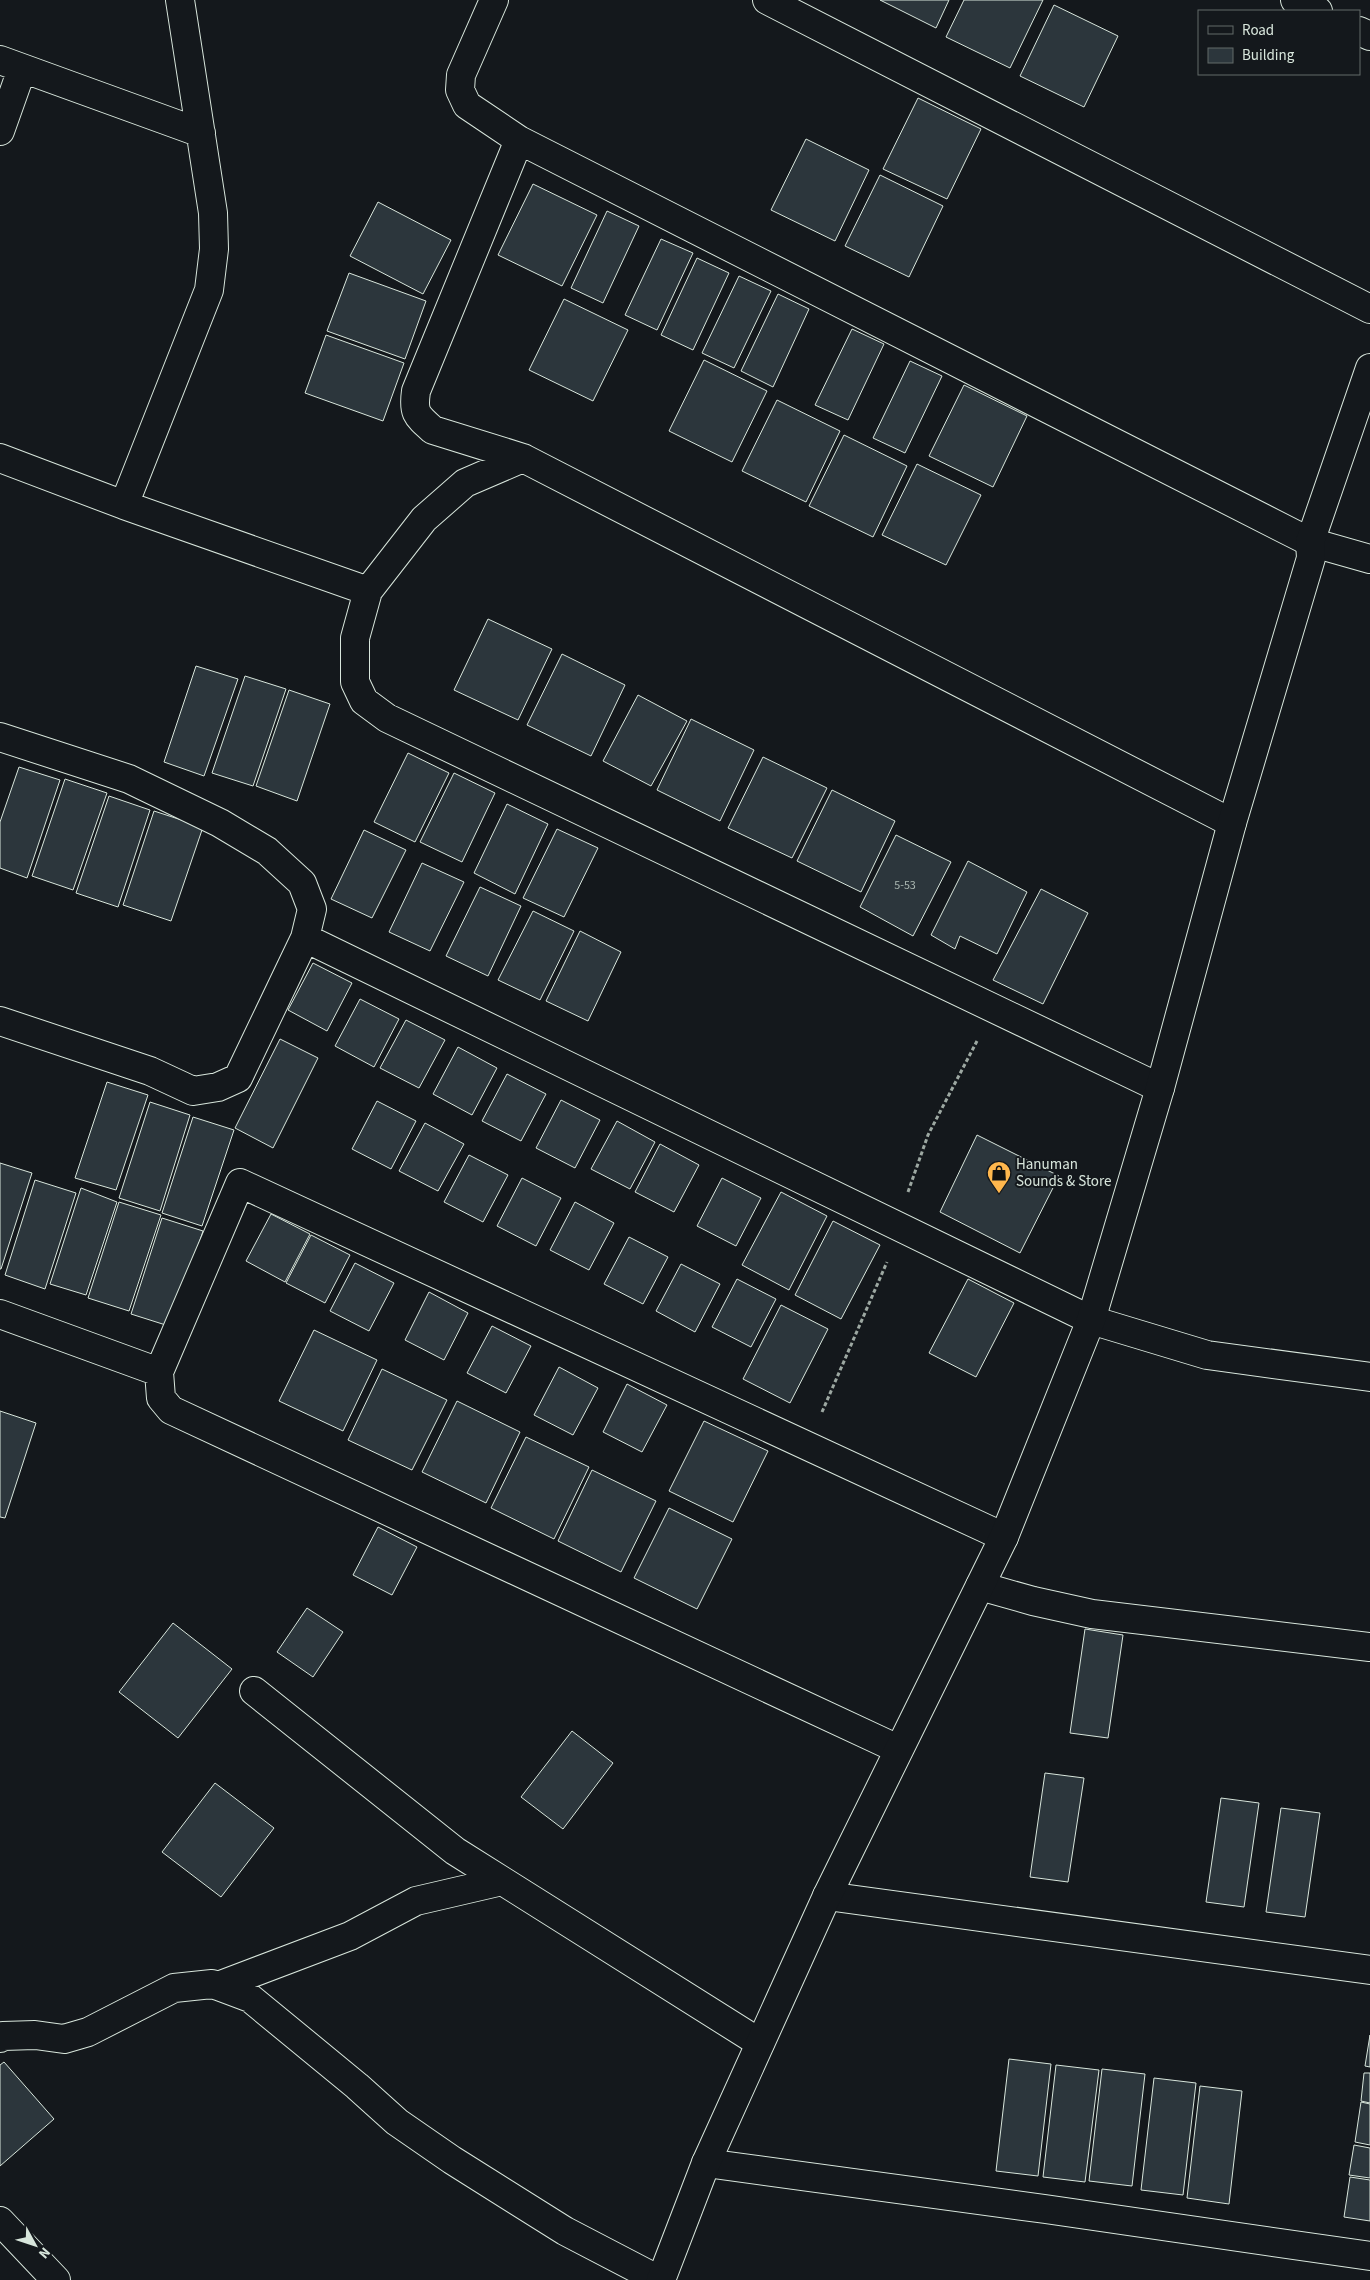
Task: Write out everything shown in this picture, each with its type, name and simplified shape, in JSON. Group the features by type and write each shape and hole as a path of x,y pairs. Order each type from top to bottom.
{"street":[{"path":"124,505 209,290 214,249 213,214 180,0"},
{"path":"494,0 461,75 460,90 467,105 519,140 1310,542 1370,559"},
{"path":"767,0 1370,309"},
{"path":"1295,0 1316,10"},
{"path":"0,131 11,64 201,133"},
{"path":"519,140 416,391 414,407 421,420 433,430 523,458 1232,823"},
{"path":"0,2038 3,2036 35,2035 64,2039 88,2032 174,1988 212,1984 218,1986 250,1998 357,2086 397,2122 452,2160 565,2231 660,2280 706,2163 826,1896 1004,1537 1091,1320 1160,1088 1232,823 1311,558 1310,542 1370,368"},
{"path":"0,458 124,505 368,592"},
{"path":"523,458 465,483 424,519 368,592 354,638 355,682 364,701 387,718 1160,1088"},
{"path":"0,737 129,779 220,823 267,851 302,882 312,909 305,938 238,1078 218,1087 193,1091 150,1071 0,1021"},
{"path":"305,938 1091,1320 1207,1356 1370,1377"},
{"path":"898,1749 171,1410 161,1398 159,1372 240,1183 1004,1537"},
{"path":"0,1314 159,1372"},
{"path":"980,1586 1033,1601 1092,1614 1370,1647"},
{"path":"254,1691 455,1851 760,2043"},
{"path":"218,1986 350,1936 416,1901 502,1881"},
{"path":"826,1896 1370,1970"},
{"path":"706,2163 1370,2256"},
{"path":"0,2221 56,2280"}],"building":[{"path":"880,0 949,0 936,28"},
{"path":"964,0 1043,0 1010,68 946,37"},
{"path":"1054,5 1118,36 1084,107 1020,76"},
{"path":"918,98 981,129 947,199 883,169"},
{"path":"806,139 869,170 835,241 771,210"},
{"path":"880,175 943,206 909,277 845,246"},
{"path":"533,184 597,215 562,286 498,255"},
{"path":"378,202 451,240 423,294 350,256"},
{"path":"607,211 639,226 603,303 571,288"},
{"path":"661,239 693,253 657,330 625,315"},
{"path":"697,258 729,273 693,350 661,335"},
{"path":"349,273 426,301 405,359 327,331"},
{"path":"739,276 771,291 734,368 702,353"},
{"path":"778,294 809,309 773,387 741,371"},
{"path":"564,299 628,330 593,401 529,370"},
{"path":"852,329 884,344 848,420 815,405"},
{"path":"326,335 404,363 383,421 305,393"},
{"path":"704,360 767,391 732,462 669,431"},
{"path":"910,361 942,376 905,453 873,438"},
{"path":"964,385 1027,416 993,487 929,456"},
{"path":"777,400 840,431 806,502 742,471"},
{"path":"844,435 907,466 873,537 809,506"},
{"path":"917,464 981,495 946,565 882,535"},
{"path":"488,619 552,649 518,720 454,690"},
{"path":"562,654 625,685 591,756 527,725"},
{"path":"196,666 238,679 204,776 164,762"},
{"path":"245,676 286,689 253,786 212,773"},
{"path":"289,690 330,704 297,801 256,786"},
{"path":"638,695 687,721 651,786 603,761"},
{"path":"691,719 754,750 720,821 657,790"},
{"path":"408,753 449,773 415,842 374,822"},
{"path":"763,757 827,788 792,858 728,828"},
{"path":"19,767 60,780 27,878 0,868 0,822"},
{"path":"454,773 495,793 462,862 420,842"},
{"path":"65,779 107,793 73,890 32,876"},
{"path":"832,790 895,821 861,892 797,861"},
{"path":"109,796 150,810 118,907 76,893"},
{"path":"507,804 548,824 515,894 474,873"},
{"path":"154,811 203,827 171,921 123,905"},
{"path":"557,829 598,848 564,917 523,898"},
{"path":"364,830 406,850 372,918 331,899"},
{"path":"896,835 951,862 913,936 860,907"},
{"path":"968,861 1027,892 997,954 960,936 955,949 931,935"},
{"path":"422,863 464,882 430,951 389,932"},
{"path":"480,887 521,906 488,976 446,956"},
{"path":"1041,889 1088,913 1043,1004 993,980"},
{"path":"533,911 574,931 540,1000 498,980"},
{"path":"580,931 621,952 588,1021 546,1001"},
{"path":"313,963 352,983 327,1031 288,1010"},
{"path":"360,999 399,1019 374,1067 335,1046"},
{"path":"406,1020 445,1040 419,1088 380,1068"},
{"path":"280,1039 318,1058 273,1148 235,1128"},
{"path":"458,1047 497,1068 472,1115 433,1094"},
{"path":"507,1074 546,1094 521,1141 482,1121"},
{"path":"107,1082 148,1095 116,1190 75,1178"},
{"path":"561,1100 600,1120 575,1168 536,1148"},
{"path":"377,1101 416,1121 391,1169 352,1149"},
{"path":"150,1102 190,1115 160,1211 119,1198"},
{"path":"193,1117 234,1130 202,1226 162,1213"},
{"path":"617,1121 655,1142 630,1189 591,1169"},
{"path":"425,1123 464,1144 438,1191 399,1171"},
{"name":"Hanuman Sounds & Store","path":"977,1135 1059,1176 1020,1253 940,1212"},
{"path":"660,1144 699,1165 674,1212 635,1192"},
{"path":"469,1155 508,1175 483,1222 444,1202"},
{"path":"0,1163 32,1173 1,1269 0,1269"},
{"path":"522,1178 561,1198 536,1246 497,1226"},
{"path":"722,1178 761,1198 736,1246 697,1226"},
{"path":"35,1180 76,1193 45,1289 5,1275"},
{"path":"81,1188 117,1202 86,1295 50,1284"},
{"path":"781,1192 827,1216 789,1290 742,1265"},
{"path":"119,1202 161,1215 129,1311 88,1298"},
{"path":"575,1202 614,1223 589,1270 550,1250"},
{"path":"271,1214 310,1234 285,1282 246,1261"},
{"path":"162,1218 203,1231 172,1327 131,1314"},
{"path":"833,1221 880,1245 841,1319 795,1295"},
{"path":"311,1235 350,1255 325,1303 286,1283"},
{"path":"629,1237 668,1257 643,1304 604,1284"},
{"path":"355,1263 394,1283 369,1331 330,1311"},
{"path":"681,1264 720,1284 695,1332 656,1311"},
{"path":"737,1279 776,1299 751,1347 712,1327"},
{"path":"968,1279 1014,1303 976,1377 929,1353"},
{"path":"429,1292 468,1313 444,1360 405,1340"},
{"path":"781,1305 828,1329 790,1403 743,1379"},
{"path":"492,1326 531,1346 506,1393 467,1373"},
{"path":"314,1330 377,1360 343,1431 279,1401"},
{"path":"559,1367 598,1388 573,1435 534,1415"},
{"path":"382,1369 447,1400 412,1470 348,1440"},
{"path":"627,1384 667,1405 642,1452 603,1432"},
{"path":"457,1401 520,1432 486,1503 422,1472"},
{"path":"0,1411 36,1423 5,1518 0,1517"},
{"path":"704,1421 768,1451 733,1522 669,1491"},
{"path":"526,1437 589,1467 554,1539 491,1508"},
{"path":"592,1470 656,1501 621,1572 558,1541"},
{"path":"669,1508 732,1539 697,1609 634,1578"},
{"path":"378,1527 417,1547 392,1595 353,1575"},
{"path":"307,1608 343,1632 313,1677 277,1652"},
{"path":"173,1623 232,1669 178,1738 119,1692"},
{"path":"1085,1629 1123,1635 1108,1738 1070,1733"},
{"path":"572,1731 613,1763 563,1829 521,1797"},
{"path":"1045,1773 1084,1778 1068,1882 1030,1877"},
{"path":"215,1783 274,1828 221,1897 162,1852"},
{"path":"1221,1798 1259,1803 1244,1907 1206,1902"},
{"path":"1281,1808 1320,1813 1305,1917 1266,1912"},
{"path":"1370,2035 1370,2067 1365,2066"},
{"path":"1009,2059 1051,2064 1038,2176 996,2171"},
{"path":"4,2062 54,2119 0,2166 0,2065"},
{"path":"1056,2065 1099,2070 1085,2182 1043,2177"},
{"path":"1102,2069 1145,2074 1132,2186 1089,2181"},
{"path":"1364,2073 1370,2073 1370,2103 1361,2101"},
{"path":"1154,2078 1196,2083 1183,2195 1141,2190"},
{"path":"1200,2086 1242,2091 1229,2204 1187,2198"},
{"path":"1361,2102 1370,2104 1370,2145 1355,2142"},
{"path":"1354,2145 1370,2148 1370,2178 1349,2175"},
{"path":"1350,2177 1370,2180 1370,2221 1344,2217"}],"place":[{"name":"Hanuman Sounds & Store","path":"999,1194"}]}
